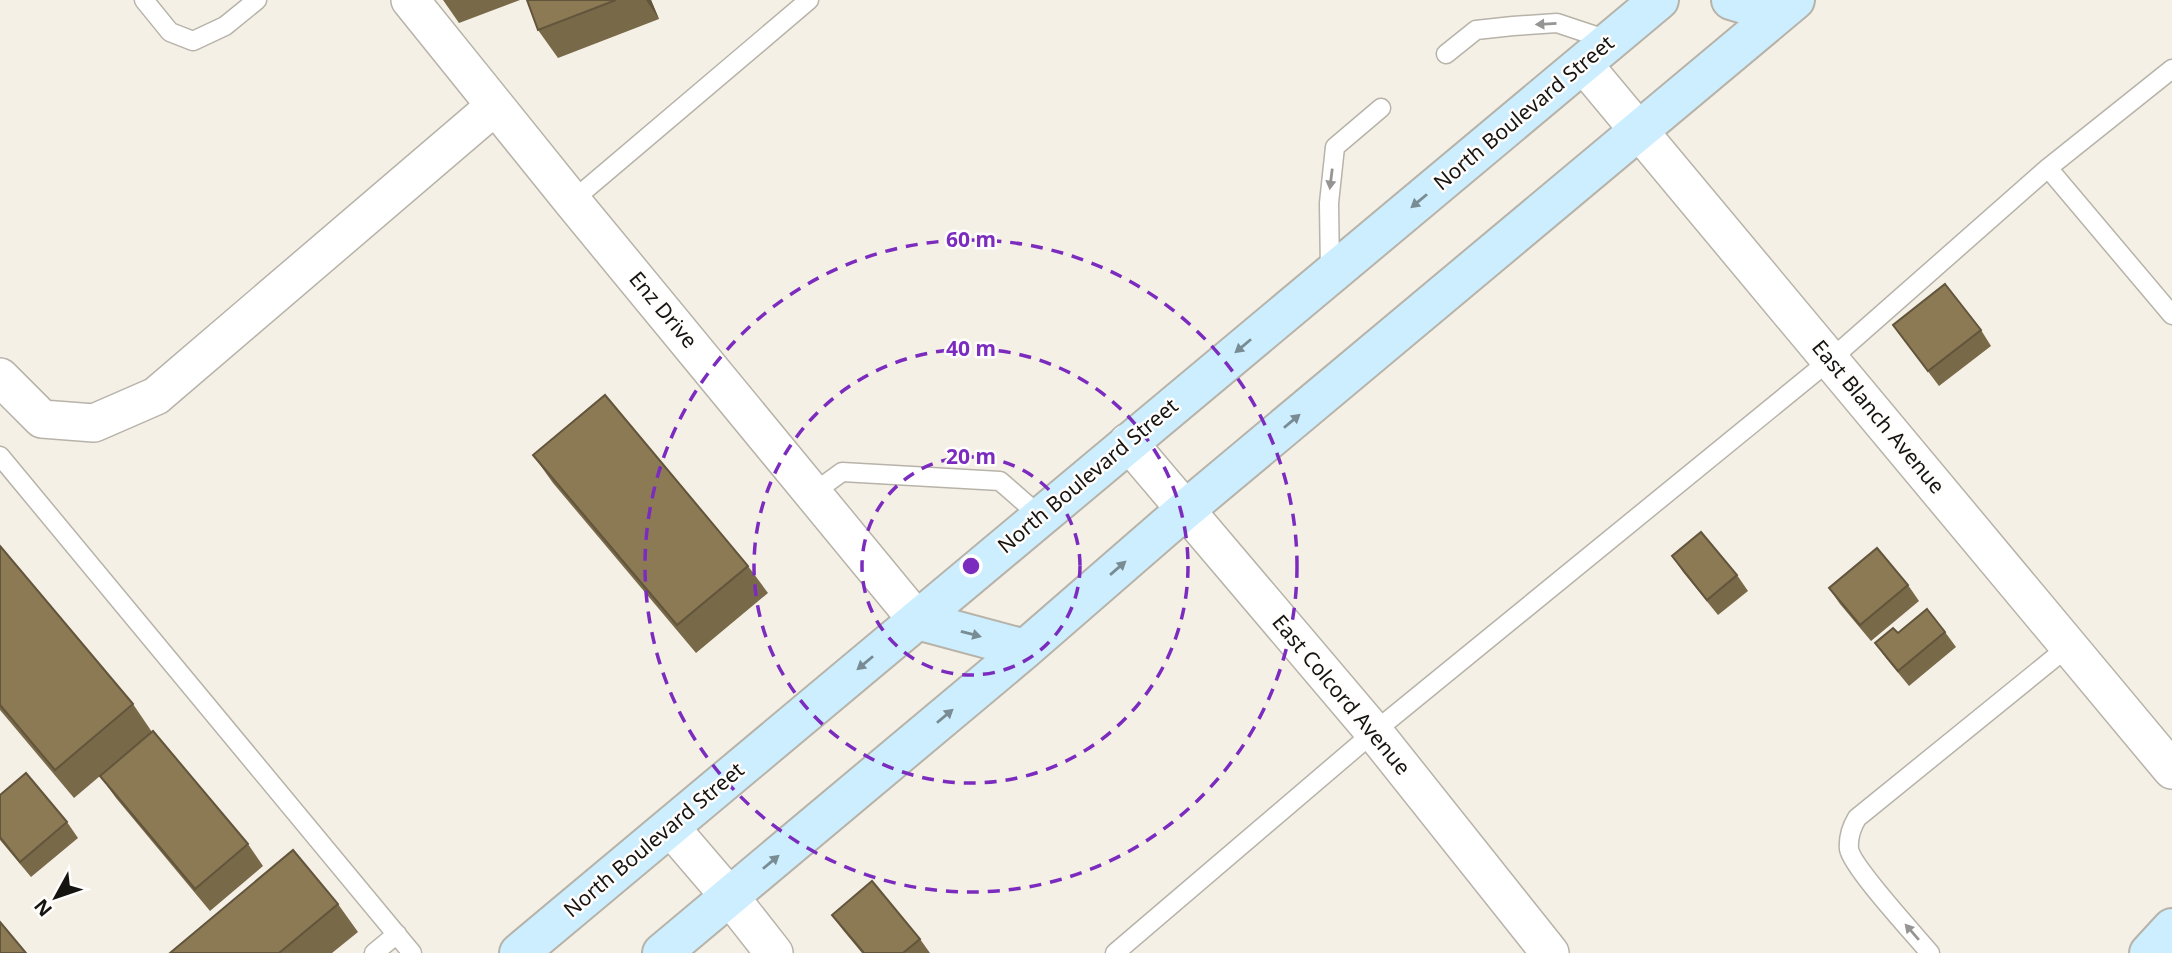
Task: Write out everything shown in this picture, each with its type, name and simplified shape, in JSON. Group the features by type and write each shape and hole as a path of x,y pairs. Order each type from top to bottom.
{"main road":[{"name":"North Boulevard Street","path":"519,953 1659,0"},
{"path":"1731,0 1787,7"},
{"path":"662,953 1025,649 1185,510 1787,7"},
{"path":"917,620 1025,649"},
{"path":"2149,953 2172,928"}],"street":[{"name":"Enz Drive","path":"410,0 917,620"},
{"name":"East Blanch Avenue","path":"1597,53 1639,131 2172,770"},
{"path":"0,377 12,392 43,419 94,423 156,396 495,106"},
{"name":"East Colcord Avenue","path":"1128,442 1374,732 1550,953"},
{"path":"670,827 774,953"}],"lane":[{"path":"144,0 170,32 193,41 225,26 257,0"},
{"path":"572,201 809,0"},
{"path":"1446,54 1476,30 1557,23 1597,53"},
{"path":"1115,953 1374,732 1830,360 2048,168 2172,69"},
{"path":"1331,274 1329,203 1335,147 1381,108"},
{"path":"2048,168 2172,315"},
{"path":"0,456 412,953"},
{"path":"814,493 842,472 1000,481 1040,516"},
{"path":"1930,953 1867,878 1849,852 1850,831 1857,818 2069,646"},
{"path":"374,953 397,934"}],"building":[{"path":"527,0 616,0 538,30"},
{"path":"1945,284 1981,330 1928,371 1893,325"},
{"path":"605,395 748,566 677,625 533,455"},
{"path":"1701,532 1737,575 1707,600 1672,556"},
{"path":"0,546 133,704 55,770 0,705"},
{"path":"1877,548 1908,585 1860,625 1829,588"},
{"path":"1927,609 1945,632 1898,671 1875,643 1893,628 1898,633"},
{"path":"153,731 248,844 195,889 100,776"},
{"path":"26,773 67,822 20,862 0,837 0,795"},
{"path":"293,850 338,904 279,953 170,953"},
{"path":"872,881 920,939 903,953 864,953 832,915"},
{"path":"0,922 26,953 0,953"}]}
